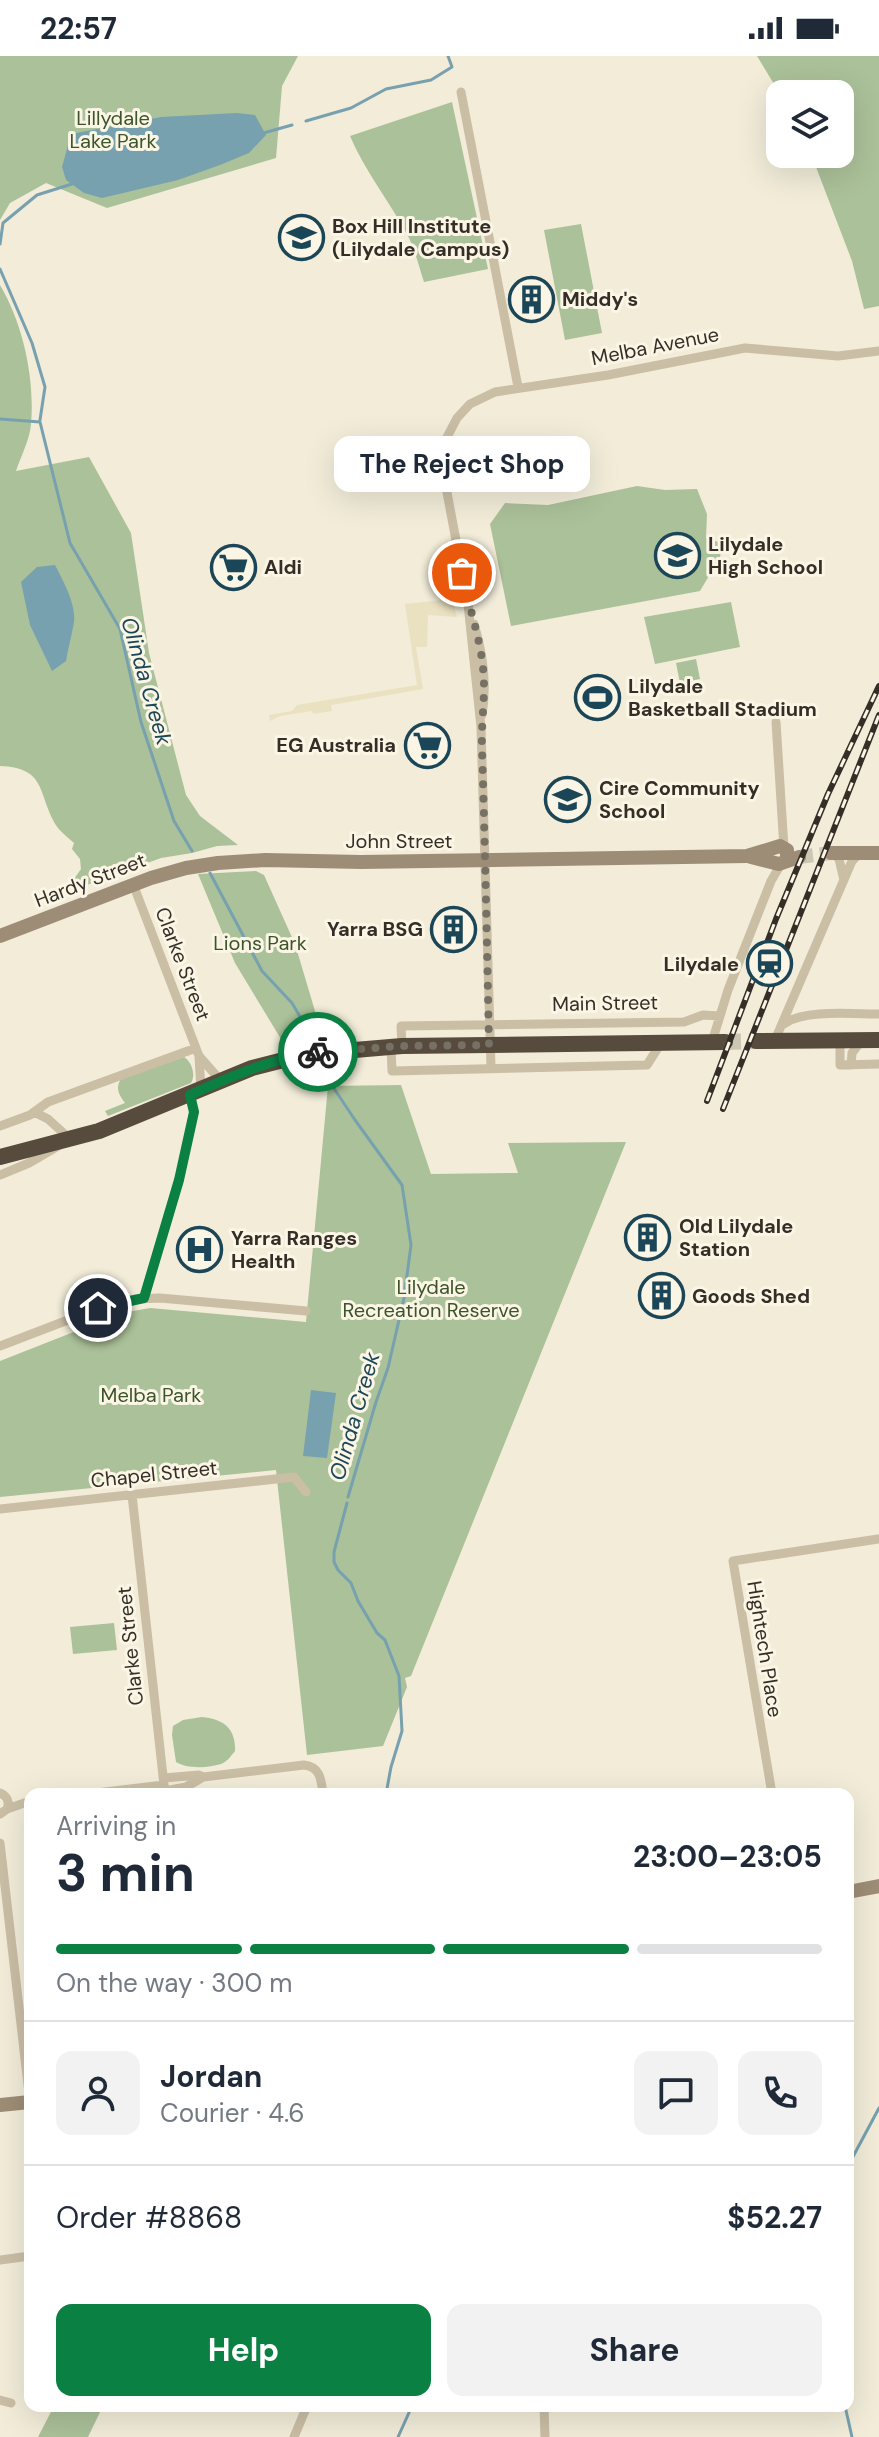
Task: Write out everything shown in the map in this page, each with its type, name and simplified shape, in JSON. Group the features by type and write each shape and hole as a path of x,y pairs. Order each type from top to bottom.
{"highway":[{"path":"756,1041 871,1040"},
{"path":"0,1157 133,1119 279,1059 307,1054 400,1046 718,1042"}],"main road":[{"path":"832,851 879,853"},
{"name":"John Street","path":"196,866 262,860 361,862 785,854"},
{"name":"Hardy Street","path":"0,936 133,884 196,866"},
{"path":"854,1882 879,1878"},
{"path":"854,1891 879,1886"},
{"path":"0,2105 24,2103"}],"street":[{"path":"461,92 518,387"},
{"name":"Melba Avenue","path":"486,860 481,727 485,695 479,670 479,640 468,604 442,466 443,448 451,425 477,399 518,387 608,375 745,348 838,356 879,351"},
{"path":"718,1042 720,1016 728,990 771,881 785,854 776,722"},
{"path":"832,851 839,859 844,880"},
{"path":"775,1040 854,858 862,852"},
{"path":"486,860 491,1067"},
{"name":"Clarke Street","path":"133,884 198,1052 221,1081"},
{"path":"784,1024 793,1018 809,1015 879,1014"},
{"name":"Main Street","path":"400,1046 401,1026 684,1022 703,1015 720,1016"},
{"path":"840,1040 840,1065 879,1064"},
{"path":"851,1065 852,1053 871,1040"},
{"path":"400,1046 392,1071 647,1065 661,1043"},
{"path":"0,1126 34,1112 48,1102 198,1052"},
{"name":"Clarke Street","path":"144,1298 179,1180 194,1112 198,1052"},
{"path":"0,1175 37,1159 70,1139 48,1119 34,1112"},
{"path":"0,1346 107,1305 144,1298 306,1311"},
{"name":"Chapel Street","path":"0,1509 294,1477 306,1492"},
{"name":"Clarke Street","path":"132,1495 165,1787"},
{"name":"Hightech Place","path":"771,1788 733,1561 878,1539"},
{"path":"165,1787 186,1787 203,1777 310,1766 319,1774 322,1788"},
{"path":"0,1782 8,1803 4,1812"},
{"path":"3,1795 24,1799"},
{"path":"4,1812 24,1803"},
{"path":"0,1843 24,2050"},
{"path":"0,2260 24,2257"},
{"path":"0,2400 11,2403"},
{"path":"294,2437 304,2412"},
{"path":"544,2412 545,2437"}],"green space":[{"name":"Lillydale Lake Park","path":"0,56 298,56 282,86 276,158 107,208 46,183 10,203 0,220"},
{"path":"757,56 879,56 879,306 864,309 852,261 816,168 854,168 854,80 772,80"},
{"path":"452,102 488,269 424,282 407,234 350,136"},
{"path":"581,224 602,333 565,340 544,230"},
{"path":"0,285 21,334 31,388 30,430 16,471 89,457 131,533 149,653 186,795 200,816 238,845 217,846 161,858 73,890 72,882 81,869 80,859 72,849 74,843 55,823 32,776 25,771 0,766"},
{"path":"637,486 665,490 697,489 707,514 706,538 722,543 719,565 700,591 511,626 490,524 505,503 548,505"},
{"path":"731,602 740,647 655,664 644,617"},
{"path":"696,659 700,679 680,683 676,663"},
{"name":"Lions Park","path":"256,871 264,875 295,944 326,1038 284,1044 235,963 198,874"},
{"path":"184,1057 192,1069 191,1083 108,1116 105,1111 125,1103 118,1091 121,1079"},
{"name":"Lilydale Recreation Reserve","path":"401,1085 431,1174 518,1173 508,1143 626,1142 411,1676 405,1678 407,1687 383,1746 307,1755 276,1470 0,1497 0,1361 122,1313 150,1308 306,1322 328,1086"},
{"path":"114,1623 117,1650 73,1654 70,1627"},
{"path":"202,1717 227,1726 233,1736 235,1751 225,1762 216,1765 192,1767 176,1762 173,1726 183,1720"},
{"path":"51,2412 100,2412 88,2437 38,2437"}],"shaded area":[{"path":"452,599 457,617 428,615 427,647 416,647 423,689 331,705 332,711 280,716 270,721 269,715 292,711 297,705 417,685 405,604"}],"water":[{"path":"255,115 266,135 249,153 220,165 178,180 102,198 84,193 66,180 62,167 71,134 161,117"},
{"path":"55,565 71,600 74,622 66,661 52,671 30,625 21,582 37,567"},
{"path":"311,1390 336,1393 327,1458 303,1456"}],"waterway":[{"path":"306,121 351,108 386,89 431,80 452,67 448,56"},
{"path":"260,134 292,125"},
{"path":"0,244 3,223 37,195 75,183"},
{"path":"0,269 32,343 45,387 40,420"},
{"name":"Olinda Creek","path":"0,419 40,422 70,543 120,629 141,722 174,821 192,851"},
{"name":"Olinda Creek","path":"210,873 262,971 292,1003 316,1048"},
{"name":"Olinda Creek","path":"320,1059 335,1090 402,1185 411,1245 404,1298 388,1368 348,1497"},
{"name":"Olinda Creek","path":"347,1503 334,1562 351,1583 377,1633 385,1640 399,1676 402,1731 387,1788"},
{"path":"854,2155 879,2108"},
{"name":"Olinda Creek","path":"398,2437 409,2412"},
{"path":"846,2412 852,2437"}],"tunnel":[{"path":"799,857 831,853"},
{"path":"725,1042 756,1041"}],"railway":[{"path":"707,1101 776,919 828,794 879,686"},
{"path":"723,1109 879,715"}],"way so far":[{"path":"318,1052 402,1046 489,1045 481,727 485,695 479,640 462,573"}],"place":[{"name":"Box Hill Institute (Lilydale Campus)","path":"301,238"},
{"name":"Middy's","path":"531,299"},
{"name":"Lilydale High School","path":"677,556"},
{"name":"Aldi","path":"233,567"},
{"name":"The Reject Shop","path":"462,573"},
{"name":"Lilydale Basketball Stadium","path":"597,698"},
{"name":"EG Australia","path":"427,745"},
{"name":"Cire Community School","path":"568,800"},
{"name":"Yarra BSG","path":"454,929"},
{"name":"Lilydale","path":"770,964"},
{"name":"Old Lilydale Station","path":"648,1238"},
{"name":"Yarra Ranges Health","path":"200,1250"},
{"name":"Goods Shed","path":"661,1296"}],"route":[{"path":"98,1308 144,1298 179,1180 194,1112 190,1095 252,1068 318,1052"}],"park label":[{"name":"Melba Park","path":"151,1395"}]}
